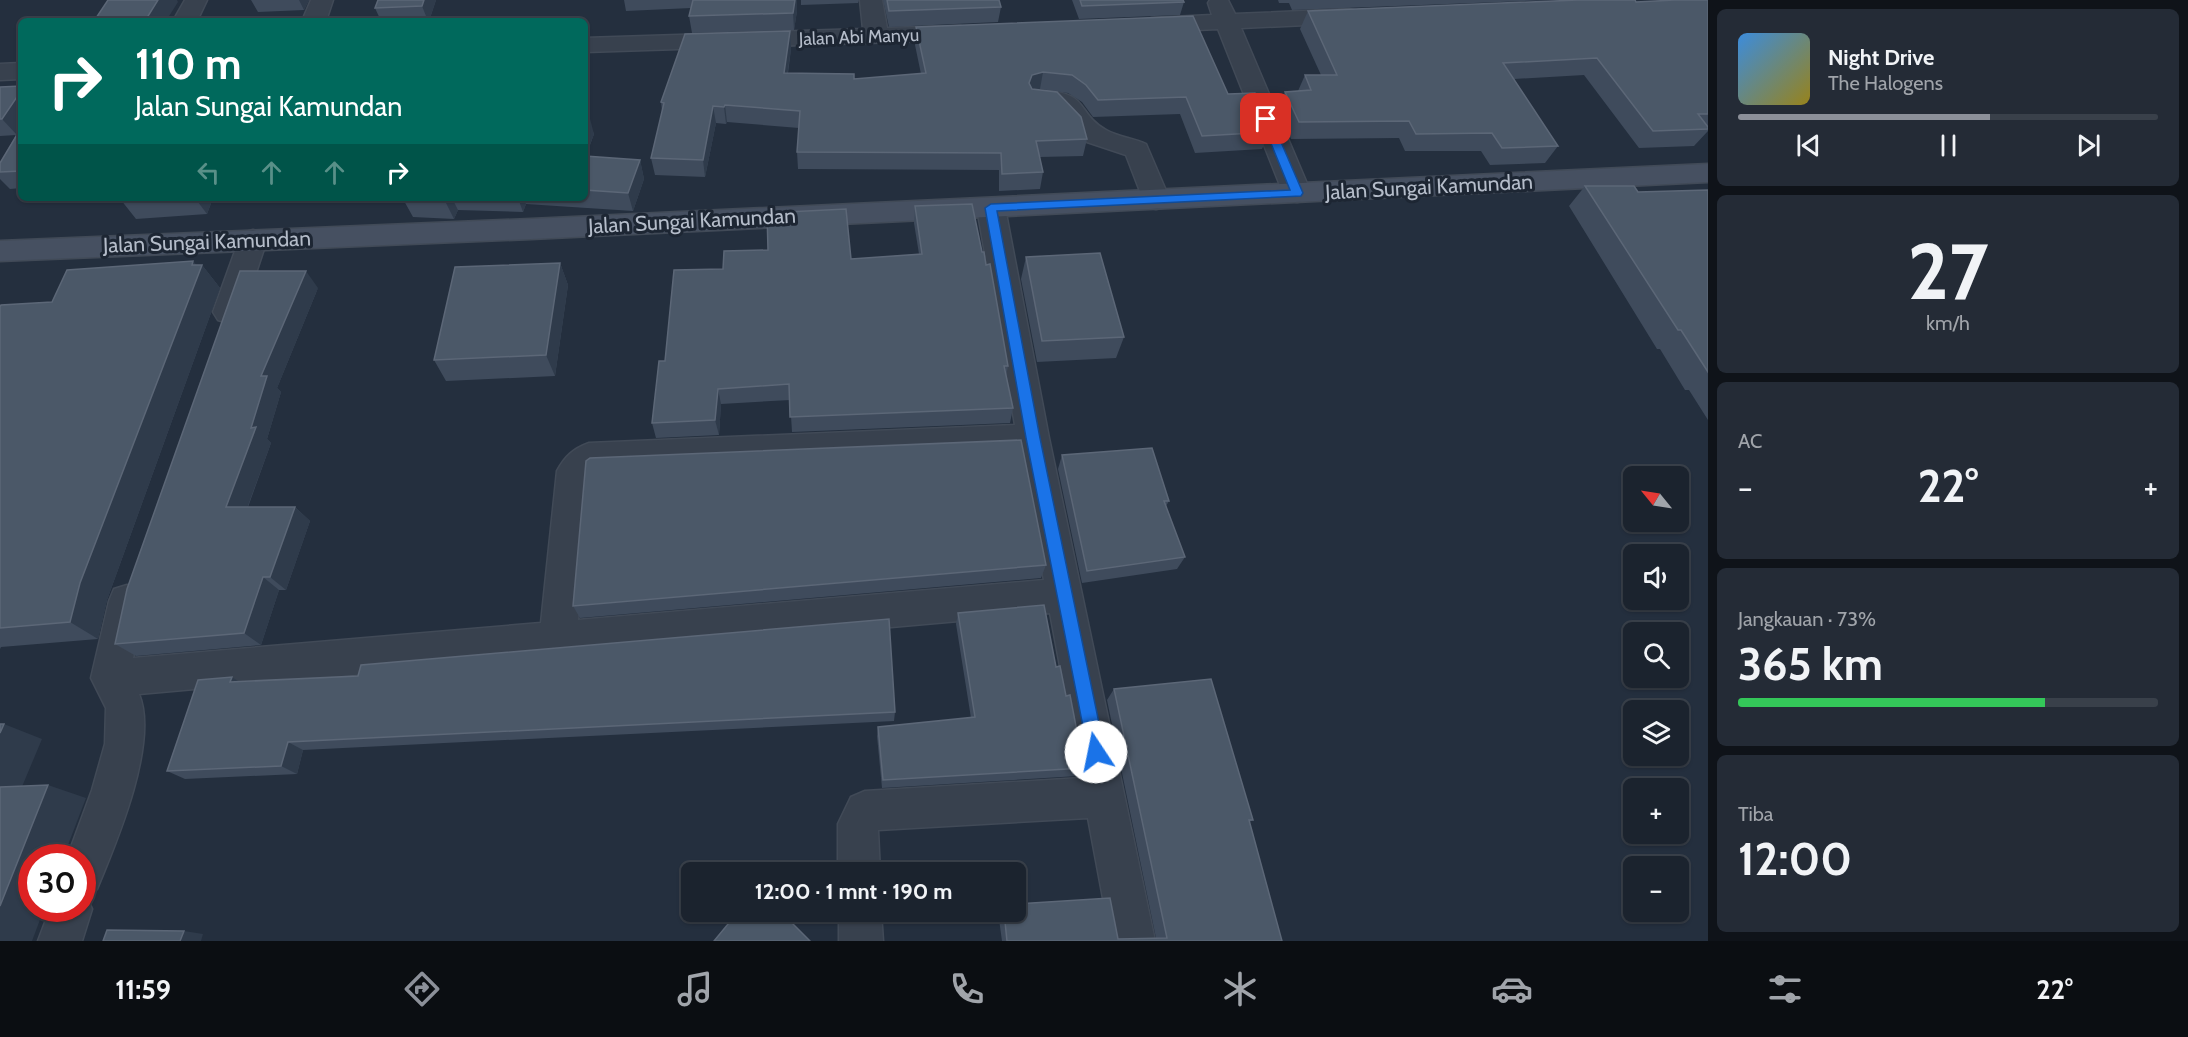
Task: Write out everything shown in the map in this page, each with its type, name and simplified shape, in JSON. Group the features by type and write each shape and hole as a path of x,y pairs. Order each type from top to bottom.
{"main road":[{"name":"Jalan Sungai Kamundan","path":"0,251 991,208 1708,173"}],"street":[{"path":"187,18 196,0"},
{"path":"315,18 322,0"},
{"path":"871,0 876,37"},
{"path":"1129,26 1222,11 1366,15"},
{"path":"1222,11 1297,193"},
{"name":"Jalan Abi Manyu","path":"588,45 980,33"},
{"path":"0,72 18,71"},
{"path":"1040,99 1052,98 1065,101 1090,132 1137,150 1156,200"},
{"path":"991,208 1033,438 1133,941"},
{"path":"218,342 253,240"},
{"path":"558,638 574,471 589,457 1033,438"},
{"path":"92,844 119,764 126,734 124,706 110,678 127,602 138,568"},
{"path":"110,678 1065,595"},
{"path":"859,862 858,827 860,816 865,811 1106,797"},
{"path":"60,941 67,922"},
{"path":"861,922 861,941"}],"building":[{"path":"108,0 158,0 147,18 96,18"},
{"path":"378,0 424,0 422,6 375,8"},
{"path":"693,0 795,0 793,13 689,16"},
{"path":"887,0 999,0 1001,7 889,11"},
{"path":"1080,0 1183,0 1184,2 1082,6"},
{"path":"1578,0 1635,0 1636,2 1708,0 1708,114 1698,114 1708,129 1653,131 1597,58 1503,63 1558,146 1502,148 1492,133 1416,134 1409,121 1299,122 1285,92 1311,90 1305,75 1337,75 1308,11"},
{"path":"1193,16 1228,94 1255,93 1270,132 1202,136 1186,97 1098,100 1086,85 1072,75 1043,72 1032,75 1029,83 1032,89 1057,92 1081,117 1087,139 1036,141 1043,172 1002,174 1001,153 797,152 800,111 725,105 724,107 713,106 703,160 651,158 664,103 661,102 685,34 790,31 784,73 854,74 854,79 926,73 916,27"},
{"path":"18,86 18,95 2,119 0,119 0,87"},
{"path":"18,133 18,171 0,172 0,163"},
{"path":"588,156 640,160 628,193 588,190"},
{"path":"1585,186 1634,186 1638,192 1708,190 1708,372 1681,330 1678,330"},
{"path":"972,204 982,252 984,252 986,265 990,264 1008,366 1004,366 1013,408 790,417 789,384 718,389 715,420 652,423 659,361 665,361 674,270 723,269 724,251 768,250 767,213 846,209 851,259 922,254 915,206"},
{"path":"1100,253 1124,337 1042,341 1026,257"},
{"path":"193,261 192,265 202,265 80,583 70,622 0,628 1,305 52,302 67,270"},
{"path":"560,263 546,355 434,360 455,267"},
{"path":"240,271 306,271 261,376 267,376 251,428 256,427 226,507 295,507 270,577 263,577 244,633 115,644 127,589"},
{"path":"1021,440 1046,565 573,606 586,461 590,458"},
{"path":"1152,448 1169,501 1164,501 1185,557 1087,571 1062,455"},
{"path":"1044,605 1056,667 1060,666 1066,696 1070,695 1084,768 883,780 878,727 975,717 958,613"},
{"path":"889,619 895,712 288,742 281,766 167,771 198,680 232,677 230,682 358,676 361,665"},
{"path":"1211,679 1253,820 1249,820 1282,941 1007,941 1005,922 1026,922 1026,903 1110,898 1118,939 1167,938 1114,689"},
{"path":"48,785 25,844 18,844 18,861 0,906 0,787"},
{"path":"730,922 791,922 810,941 714,941"},
{"path":"107,930 184,931 180,941 103,941"}],"route":[{"path":"1096,752 1033,438 991,208 1297,193 1266,119"}]}
